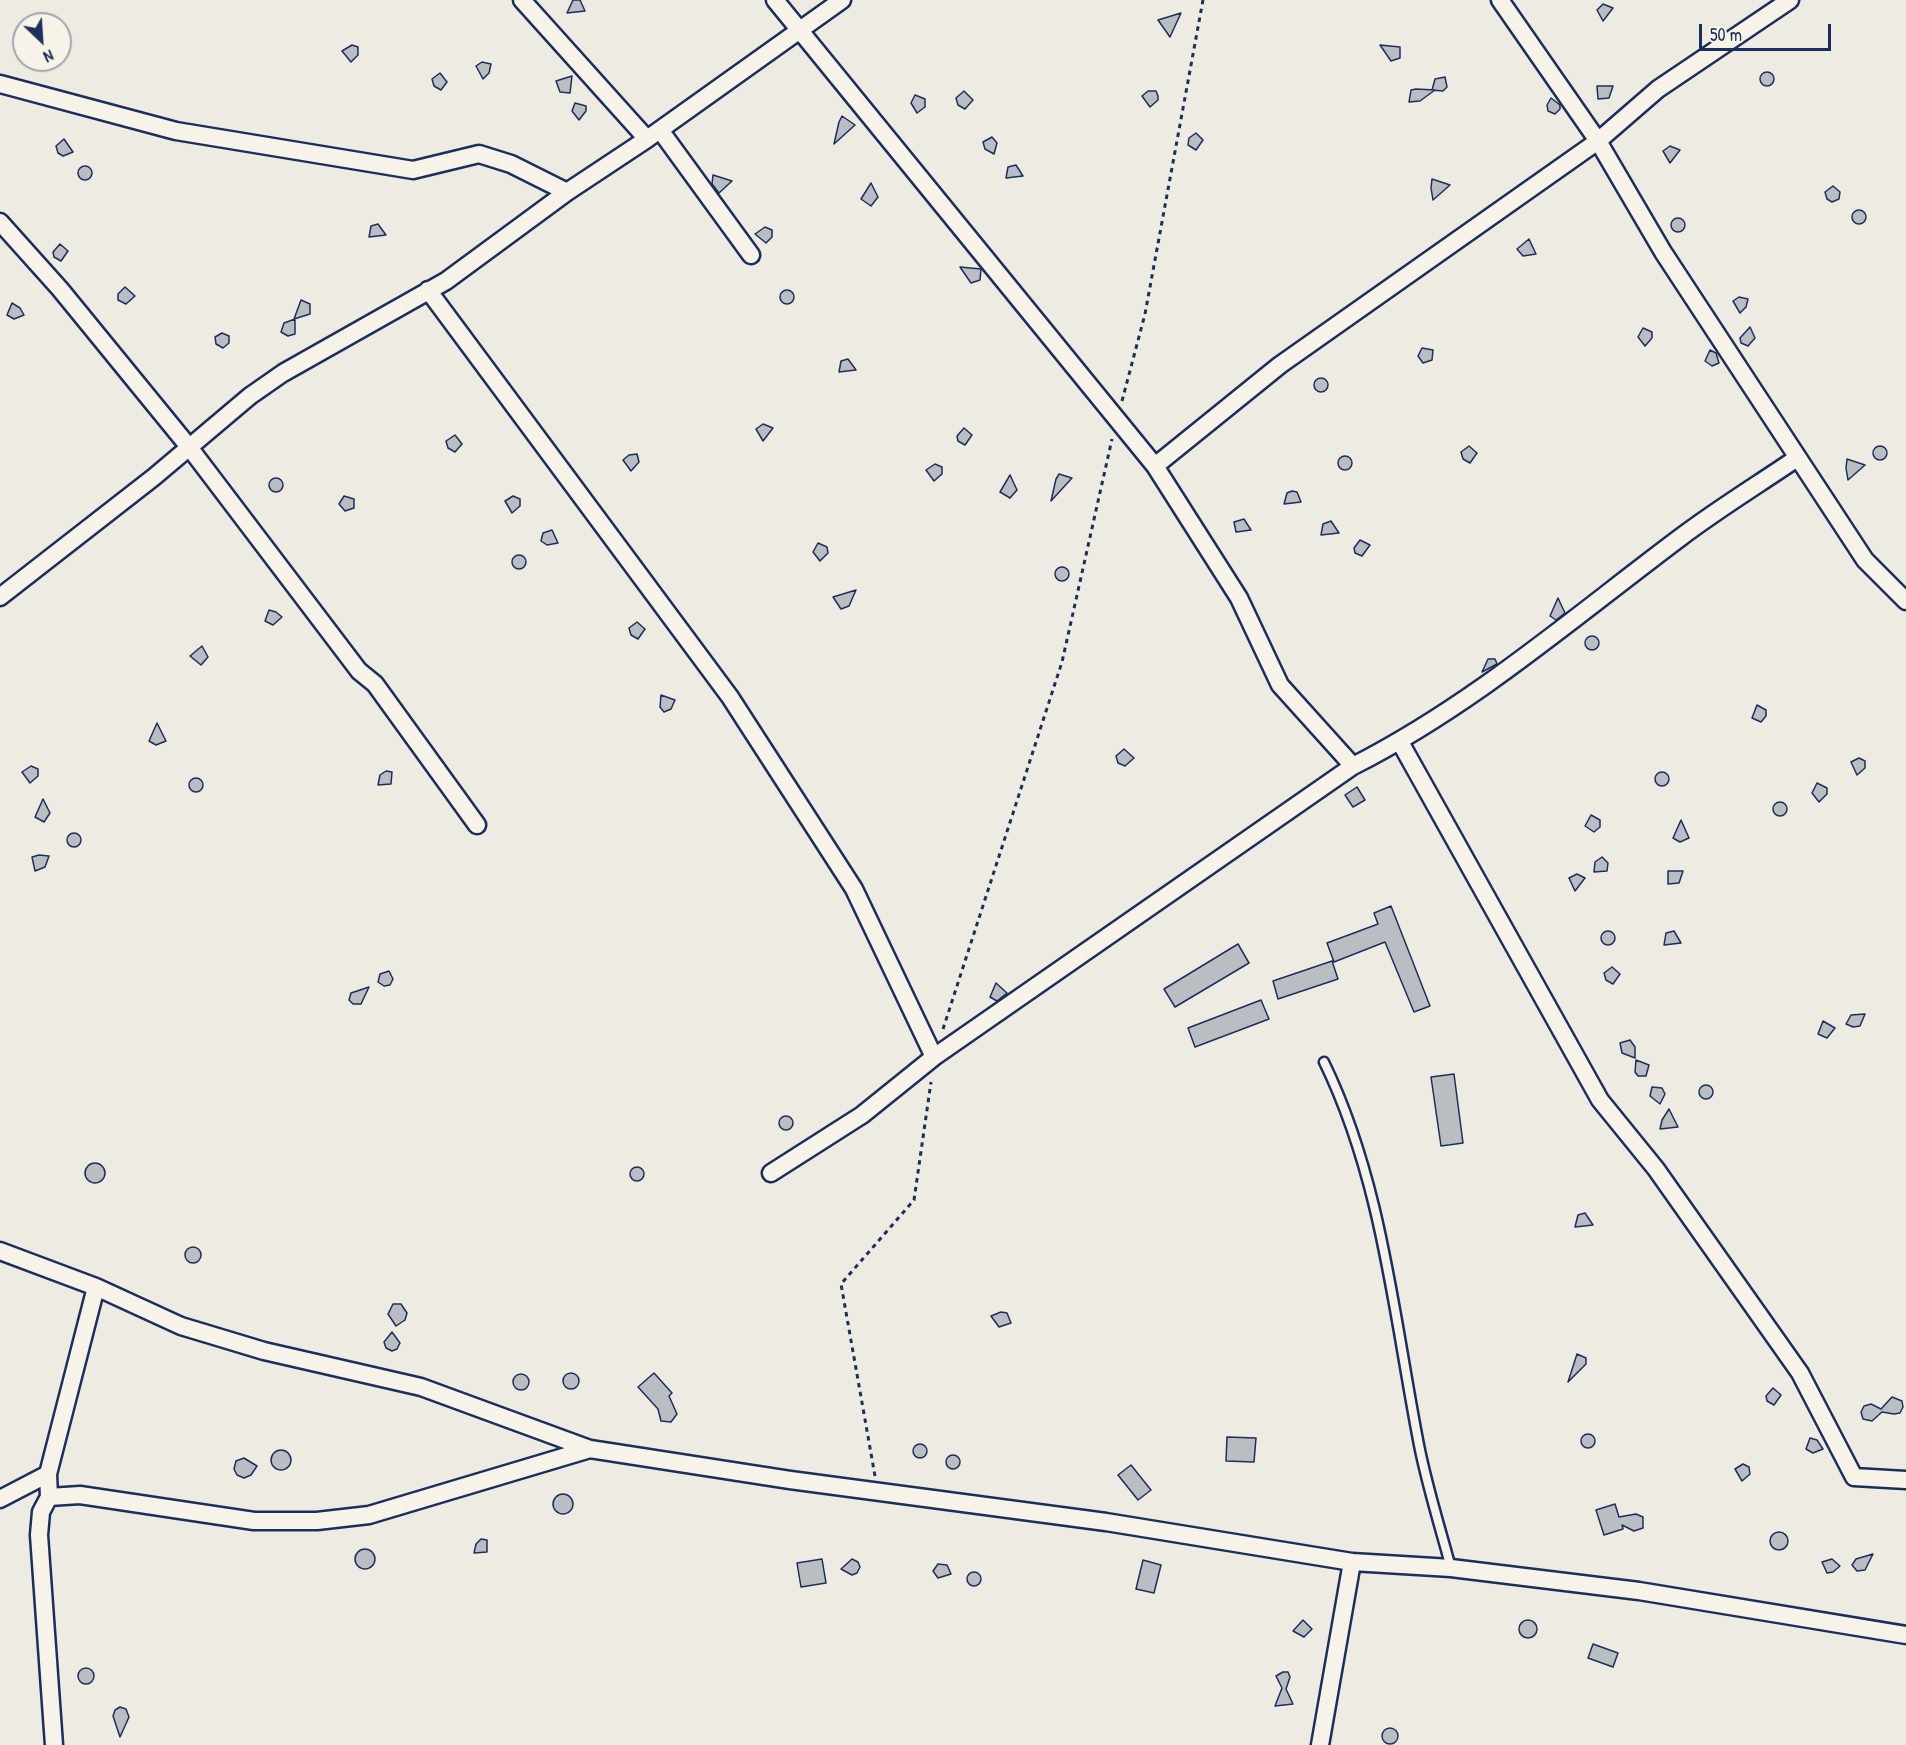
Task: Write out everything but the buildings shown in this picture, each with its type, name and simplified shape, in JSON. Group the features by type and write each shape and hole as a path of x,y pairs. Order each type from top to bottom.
{"street":[{"path":"522,0 654,135 751,255"},
{"path":"775,0 1155,466 1239,598 1280,686 1353,766"},
{"path":"0,597 250,396 283,373 446,281 567,192 654,135 842,0"},
{"path":"1500,0 1598,141 1663,252 1865,560 1906,601"},
{"path":"1155,466 1280,365 1598,141 1658,89 1790,0"},
{"path":"0,84 176,131 413,170 479,154 512,164 567,192"},
{"path":"0,222 60,289 189,447 359,671 375,684 477,825"},
{"path":"428,291 730,697 854,889 934,1057"},
{"path":"771,1173 862,1115 934,1057 1353,766 1400,742 1548,641 1682,535 1797,458"},
{"path":"1400,742 1600,1100 1656,1169 1800,1373 1854,1477 1906,1480"},
{"path":"0,1251 96,1287 182,1326 264,1351 421,1387 590,1449 878,1492 1106,1522 1352,1562 1451,1568 1640,1590 1906,1635"},
{"path":"54,1745 39,1535 41,1512 49,1497 48,1474 96,1287"},
{"path":"49,1497 80,1495 254,1521 317,1521 369,1515 590,1449"},
{"path":"0,1499 48,1474"},
{"path":"1320,1745 1352,1562"}],"lane":[{"path":"1323,1062 1339,1094 1362,1159 1419,1448 1451,1568"}],"path":[{"path":"878,1492 841,1284 914,1200 934,1057 1062,662 1117,418 1145,314 1203,0"}]}
